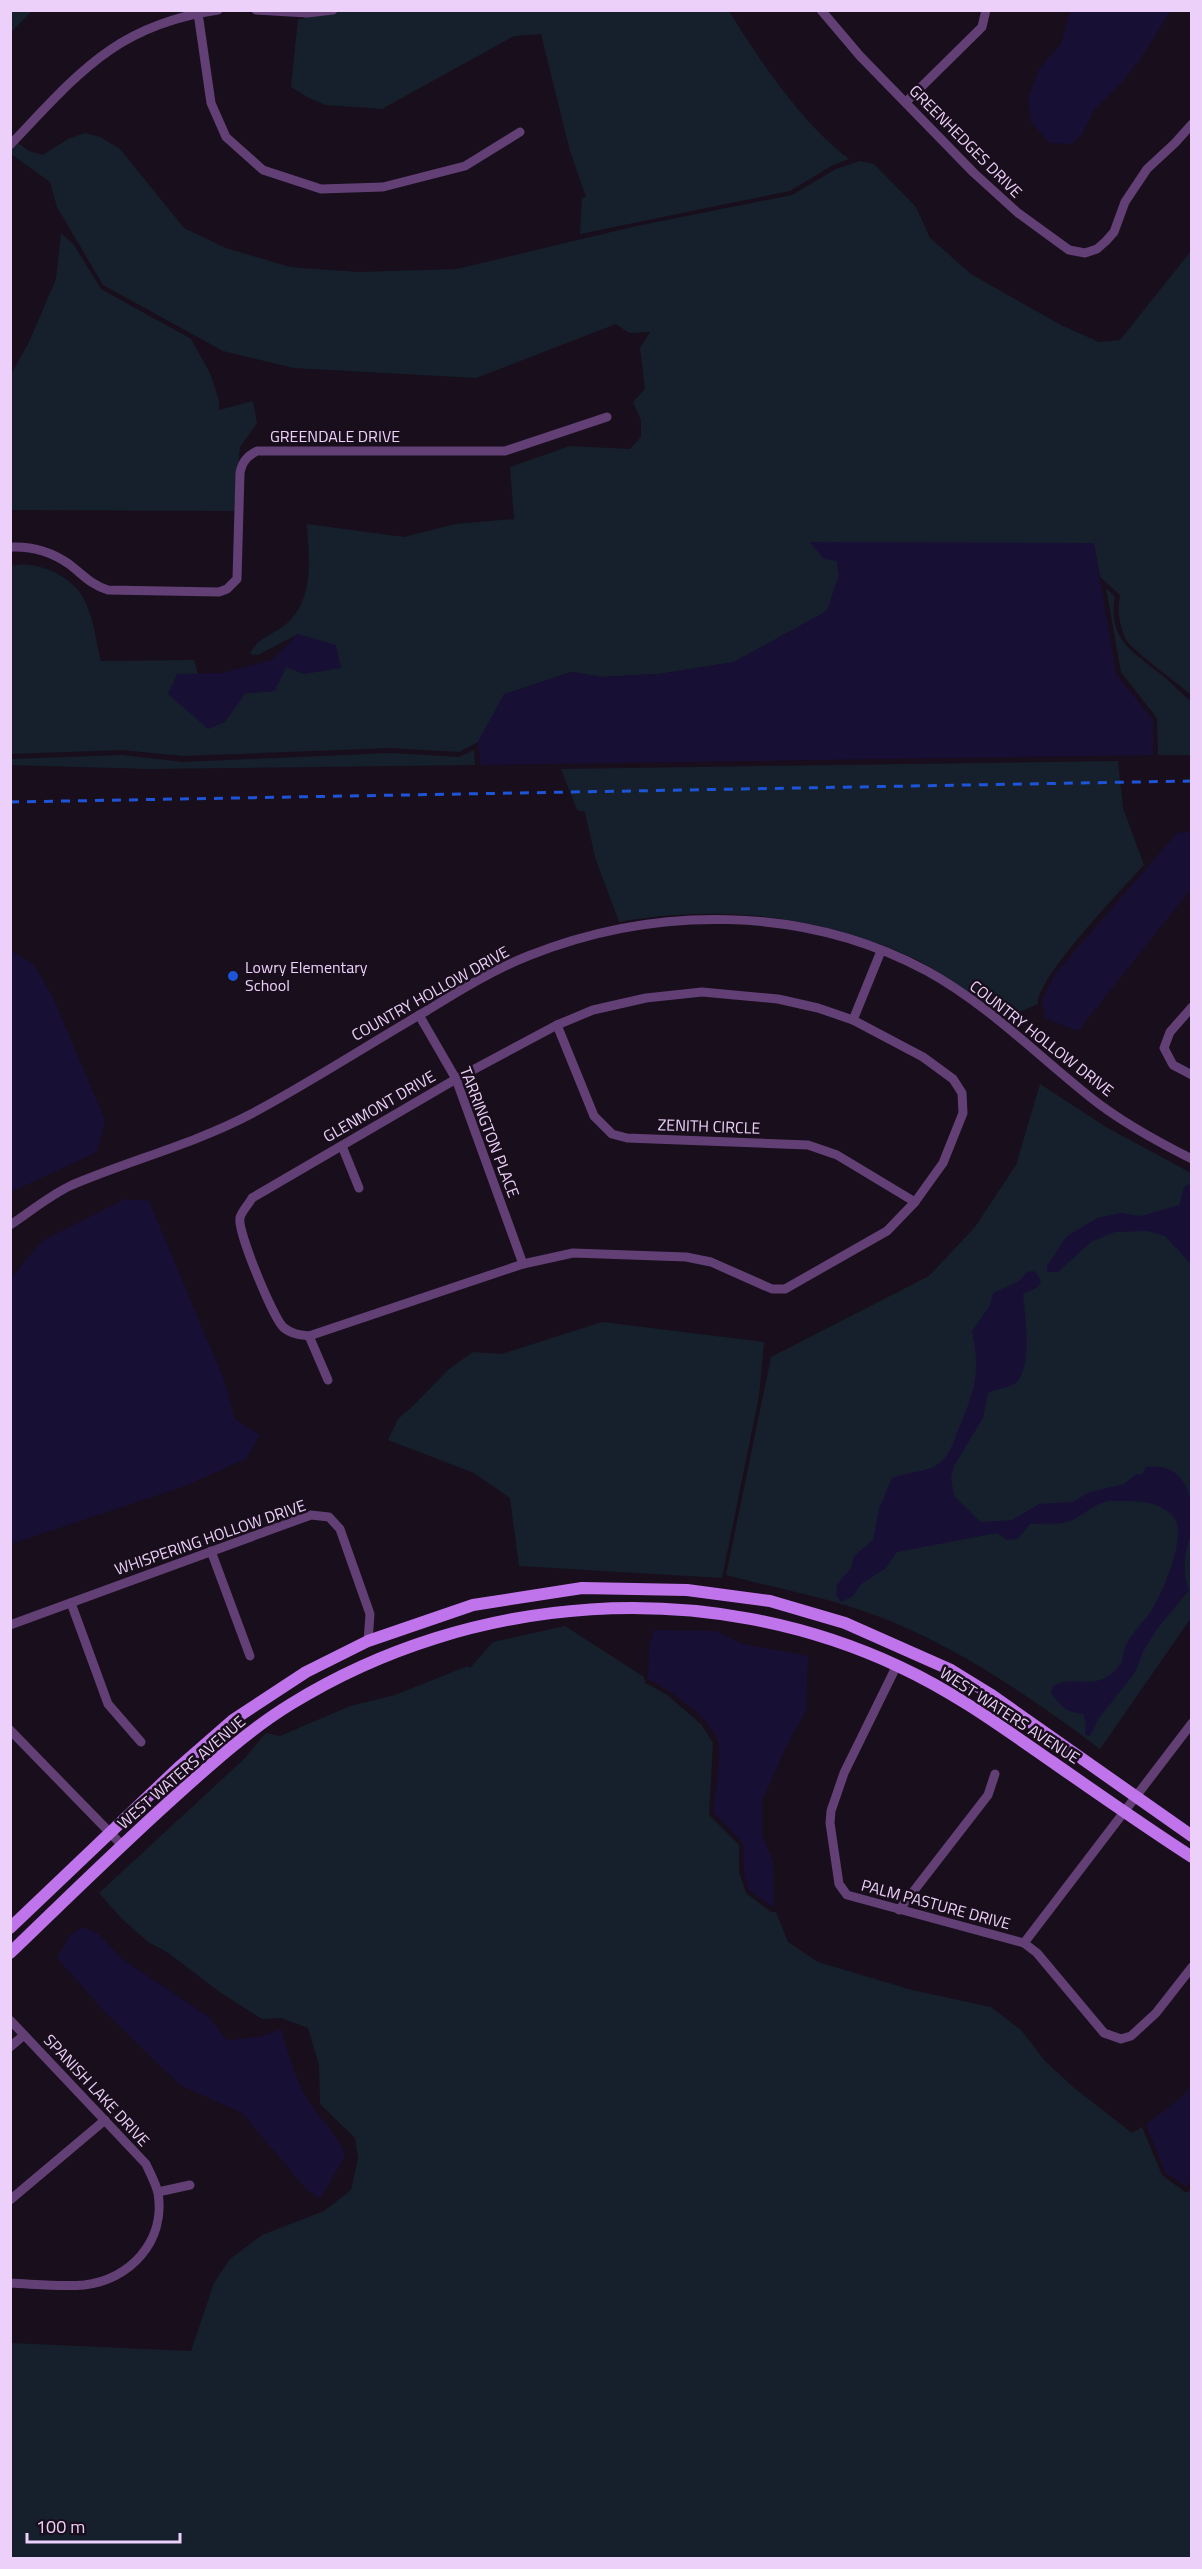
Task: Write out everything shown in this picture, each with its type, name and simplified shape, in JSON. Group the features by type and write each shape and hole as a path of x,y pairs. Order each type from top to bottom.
{"street":[{"path":"10,146 71,81 98,56 148,28 198,13 219,10"},
{"path":"256,10 307,14 333,10"},
{"name":"GREENHEDGES DRIVE","path":"821,10 860,56 974,173 1018,213 1069,250 1085,253 1097,249 1106,241 1113,232 1125,202 1147,169 1175,143 1191,124"},
{"path":"906,102 982,27 986,10"},
{"path":"198,13 212,103 226,137 263,170 321,189 383,188 465,166 520,132"},
{"name":"GREENDALE DRIVE","path":"10,547 26,547 49,553 68,563 98,587 108,590 219,592 228,589 237,579 240,472 246,459 257,451 505,451 608,417"},
{"name":"COUNTRY HOLLOW DRIVE","path":"10,1225 68,1186 210,1134 250,1114 420,1015 526,957 599,932 654,922 702,919 755,921 797,927 881,951 926,971 975,1001 1092,1099 1145,1136 1191,1159"},
{"path":"853,1020 873,965 881,951"},
{"name":"GLENMONT DRIVE","path":"702,992 778,999 818,1008 853,1020 922,1057 953,1079 962,1093 963,1113 943,1163 915,1202 887,1231 785,1289 772,1289 711,1262 686,1257 573,1253 523,1264 309,1336 296,1335 284,1328 274,1314 241,1235 240,1218 252,1198 456,1079 557,1025 593,1010 702,992"},
{"path":"1191,1007 1170,1032 1164,1048 1173,1065 1191,1075"},
{"name":"TARRINGTON PLACE","path":"420,1015 456,1079 523,1264"},
{"name":"ZENITH CIRCLE","path":"557,1025 594,1116 612,1134 627,1138 808,1145 837,1155 915,1202"},
{"path":"342,1146 359,1188"},
{"path":"309,1336 328,1380"},
{"name":"WHISPERING HOLLOW DRIVE","path":"10,1625 311,1515 329,1516 340,1528 370,1614 368,1641"},
{"path":"211,1551 250,1656"},
{"name":"WEST WATERS AVENUE","path":"10,1928 178,1768 233,1720 306,1672 368,1641 472,1605 582,1588 687,1590 770,1601 845,1623 951,1670 990,1694 1191,1836"},
{"path":"71,1603 108,1704 141,1742"},
{"name":"WEST WATERS AVENUE","path":"10,1953 122,1845 224,1754 290,1704 398,1651 487,1623 584,1609 650,1607 707,1612 777,1624 841,1643 897,1665 987,1716 1191,1857"},
{"name":"PALM PASTURE DRIVE","path":"897,1665 844,1773 831,1811 830,1823 839,1884 847,1895 1024,1943 1037,1953 1104,2033 1121,2039 1131,2036 1156,2013 1191,1967"},
{"path":"1024,1943 1191,1724"},
{"path":"10,1730 122,1845"},
{"path":"899,1910 988,1795 995,1774"},
{"name":"SPANISH LAKE DRIVE","path":"10,2020 146,2164 158,2192 159,2218 151,2243 134,2265 112,2279 84,2285 10,2283"},
{"path":"10,2047 24,2035"},
{"path":"10,2200 105,2120"},
{"path":"158,2192 190,2185"}],"shaded area":[{"path":"10,11 32,11 11,32"},
{"path":"299,11 729,11 783,91 815,128 849,159 833,165 790,191 580,234 582,198 586,197 570,151 541,34 514,36 382,109 326,105 291,87 298,19 305,19"},
{"path":"1070,11 1171,11 1138,62 1117,88 1094,110 1082,134 1072,144 1050,143 1031,122 1028,98 1039,69 1061,44"},
{"path":"85,133 100,137 120,149 184,228 226,248 290,267 358,272 457,269 632,227 792,195 836,169 860,161 874,164 916,207 930,238 971,274 1059,324 1099,342 1120,340 1191,251 1191,695 1127,641 1119,618 1120,595 1100,577 1094,543 837,561 839,575 827,611 734,662 659,674 602,677 572,672 505,694 478,742 459,752 390,748 183,756 122,750 11,754 11,566 28,565 47,569 64,578 78,590 90,615 101,661 194,660 198,674 177,674 225,722 245,693 274,691 286,666 304,674 298,634 258,655 250,654 261,640 285,625 295,615 301,604 306,591 309,565 307,524 404,537 455,524 514,519 510,467 570,446 630,449 641,437 641,420 633,402 645,389 640,348 650,332 629,333 616,324 476,378 294,368 223,351 103,285 57,207 50,182 11,154 10,137 29,151 43,155 68,139"},
{"path":"61,233 74,245 101,289 191,339 211,375 219,401 219,410 253,401 257,423 240,447 234,511 11,510 11,374 29,342 56,279"},
{"path":"810,542 1094,543 1116,674 1153,720 1153,755 480,765 478,742 504,694 572,672 602,677 659,674 734,662 827,611 839,575 837,561 824,559"},
{"path":"1106,588 1115,597 1115,624 1125,644 1191,701 1191,755 1158,755 1157,718 1121,672"},
{"path":"298,634 336,645 341,668 304,674 286,667 275,691 245,693 225,722 208,729 168,694 177,674 222,673 271,660"},
{"path":"474,750 475,765 149,769 10,765 11,759 122,755 183,762 390,753 459,757"},
{"path":"1118,761 1123,808 1144,865 1065,955 1041,992 1038,1004 1014,1013 983,1002 932,968 907,955 850,934 818,926 786,919 719,914 686,914 619,922 595,857 585,812 577,810 561,769"},
{"path":"1191,831 1191,889 1078,1031 1045,1018 1042,1000 1055,974 1177,833"},
{"path":"11,951 33,964 52,995 105,1120 97,1152 11,1192"},
{"path":"1040,1084 1106,1127 1191,1173 1191,1618 1100,1749 991,1673 903,1627 837,1603 726,1575 771,1357 929,1276 975,1227 1016,1165"},
{"path":"1191,1184 1191,1264 1165,1236 1147,1231 1115,1232 1091,1242 1058,1272 1047,1272 1047,1266 1066,1237 1097,1218 1120,1213 1141,1216 1179,1205 1183,1189"},
{"path":"125,1199 149,1201 224,1380 235,1419 260,1435 247,1458 188,1485 11,1544 11,1278 42,1241"},
{"path":"1027,1272 1037,1273 1041,1281 1038,1287 1023,1294 1027,1342 1024,1367 1014,1384 988,1393 983,1418 954,1466 951,1477 954,1496 981,1522 1012,1520 1039,1504 1072,1502 1090,1492 1124,1484 1135,1475 1142,1474 1146,1467 1159,1467 1169,1469 1184,1482 1191,1502 1192,1525 1185,1565 1189,1590 1157,1629 1145,1648 1134,1674 1099,1718 1090,1736 1085,1735 1086,1723 1083,1714 1072,1712 1061,1705 1051,1693 1052,1687 1070,1681 1087,1682 1104,1678 1122,1662 1128,1641 1151,1611 1161,1592 1176,1549 1177,1525 1173,1516 1160,1506 1137,1501 1106,1502 1067,1522 1030,1524 1018,1539 1007,1540 997,1533 897,1552 886,1568 861,1584 853,1596 841,1602 836,1595 837,1585 851,1568 854,1556 873,1540 879,1509 892,1478 936,1465 949,1451 969,1404 975,1382 976,1359 972,1331 989,1307 993,1293 1019,1281"},
{"path":"602,1322 764,1342 759,1396 722,1578 519,1566 510,1498 474,1473 388,1440 398,1419 449,1369 473,1352 502,1354"},
{"path":"565,1626 644,1677 645,1683 666,1694 701,1724 713,1743 709,1815 739,1845 739,1872 746,1893 771,1912 776,1912 788,1942 818,1962 912,1990 991,2007 1021,2030 1045,2061 1073,2087 1132,2133 1142,2127 1162,2175 1185,2192 1190,2191 1191,2187 1191,2558 11,2558 11,2343 191,2351 214,2283 230,2259 262,2235 324,2211 351,2190 358,2158 355,2138 320,2104 319,2065 308,2028 281,2018 262,2019 221,1993 167,1952 148,1942 121,1918 99,1893 243,1760 266,1733 280,1736 350,1706 395,1695 468,1666 470,1668 493,1642"},
{"path":"654,1630 716,1631 743,1644 808,1656 806,1711 788,1743 762,1801 762,1835 773,1861 774,1908 749,1890 744,1872 743,1843 713,1812 719,1756 718,1741 714,1732 688,1705 648,1679 649,1648"},
{"path":"83,1927 99,1934 121,1958 208,2016 227,2040 260,2037 281,2029 302,2088 312,2106 339,2142 345,2156 321,2198 307,2190 242,2113 180,2085 103,2010 57,1958 70,1935"},
{"path":"1191,2086 1192,2172 1187,2187 1165,2172 1146,2124 1180,2099"}],"railway":[{"path":"10,802 1192,781"}],"place":[{"name":"Lowry Elementary School","path":"233,976"}]}
